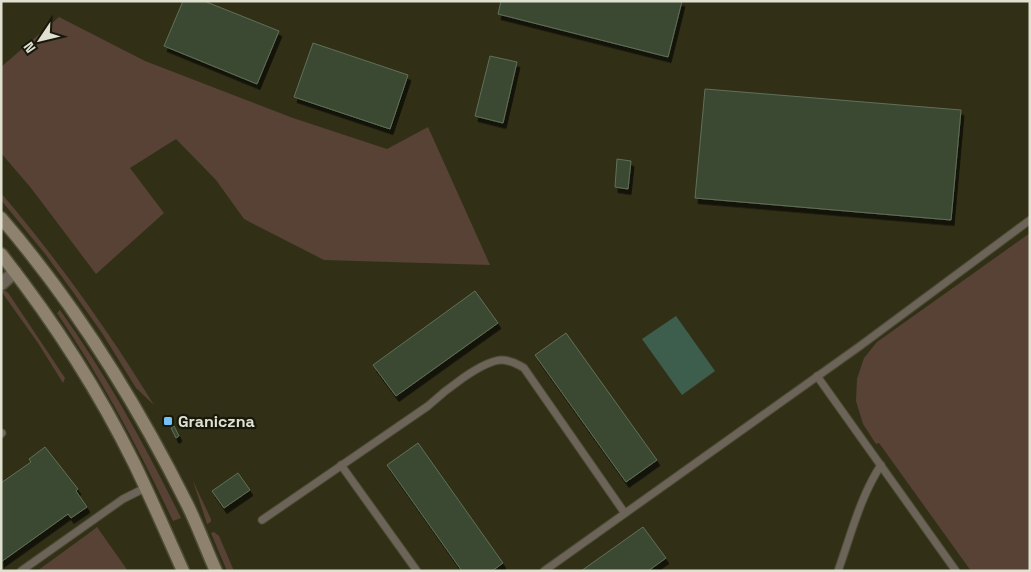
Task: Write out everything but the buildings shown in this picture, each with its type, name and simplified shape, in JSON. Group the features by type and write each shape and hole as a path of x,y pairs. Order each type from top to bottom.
{"main road":[{"path":"1,218 26,246 86,328 138,411 188,506 216,571"},
{"path":"1,254 49,320 88,381 130,454 183,571"}],"street":[{"path":"1,284 15,272"}],"lane":[{"path":"544,571 624,512 817,376 1030,220"},
{"path":"262,520 428,406 442,393 492,362 502,360 513,362 524,368 624,512"},
{"path":"817,376 956,571"},
{"path":"341,465 417,571"},
{"path":"838,571 865,493 881,465"},
{"path":"20,571 123,499 145,488"}],"shaded area":[{"path":"59,17 145,61 293,118 387,149 428,127 490,265 324,260 244,219 216,180 176,139 130,168 164,213 96,274 31,188 1,153 1,67"},
{"path":"1,193 82,296 154,405 136,388 102,333 73,292 46,255 1,200"},
{"path":"1030,233 1030,571 971,571 879,443 876,444 863,424 856,401 857,379 864,358 877,342"},
{"path":"1,291 6,291 9,294 65,378 63,383 38,343"},
{"path":"60,310 94,360 125,411 181,518 173,521 119,415 74,338 57,313"},
{"path":"676,316 715,371 682,395 642,339"},
{"path":"193,481 211,519 211,522 207,524"},
{"path":"97,527 128,571 37,571 92,531"},
{"path":"214,532 219,536 234,571 227,571 211,533"}],"place":[{"name":"Graniczna","path":"168,421"}]}
